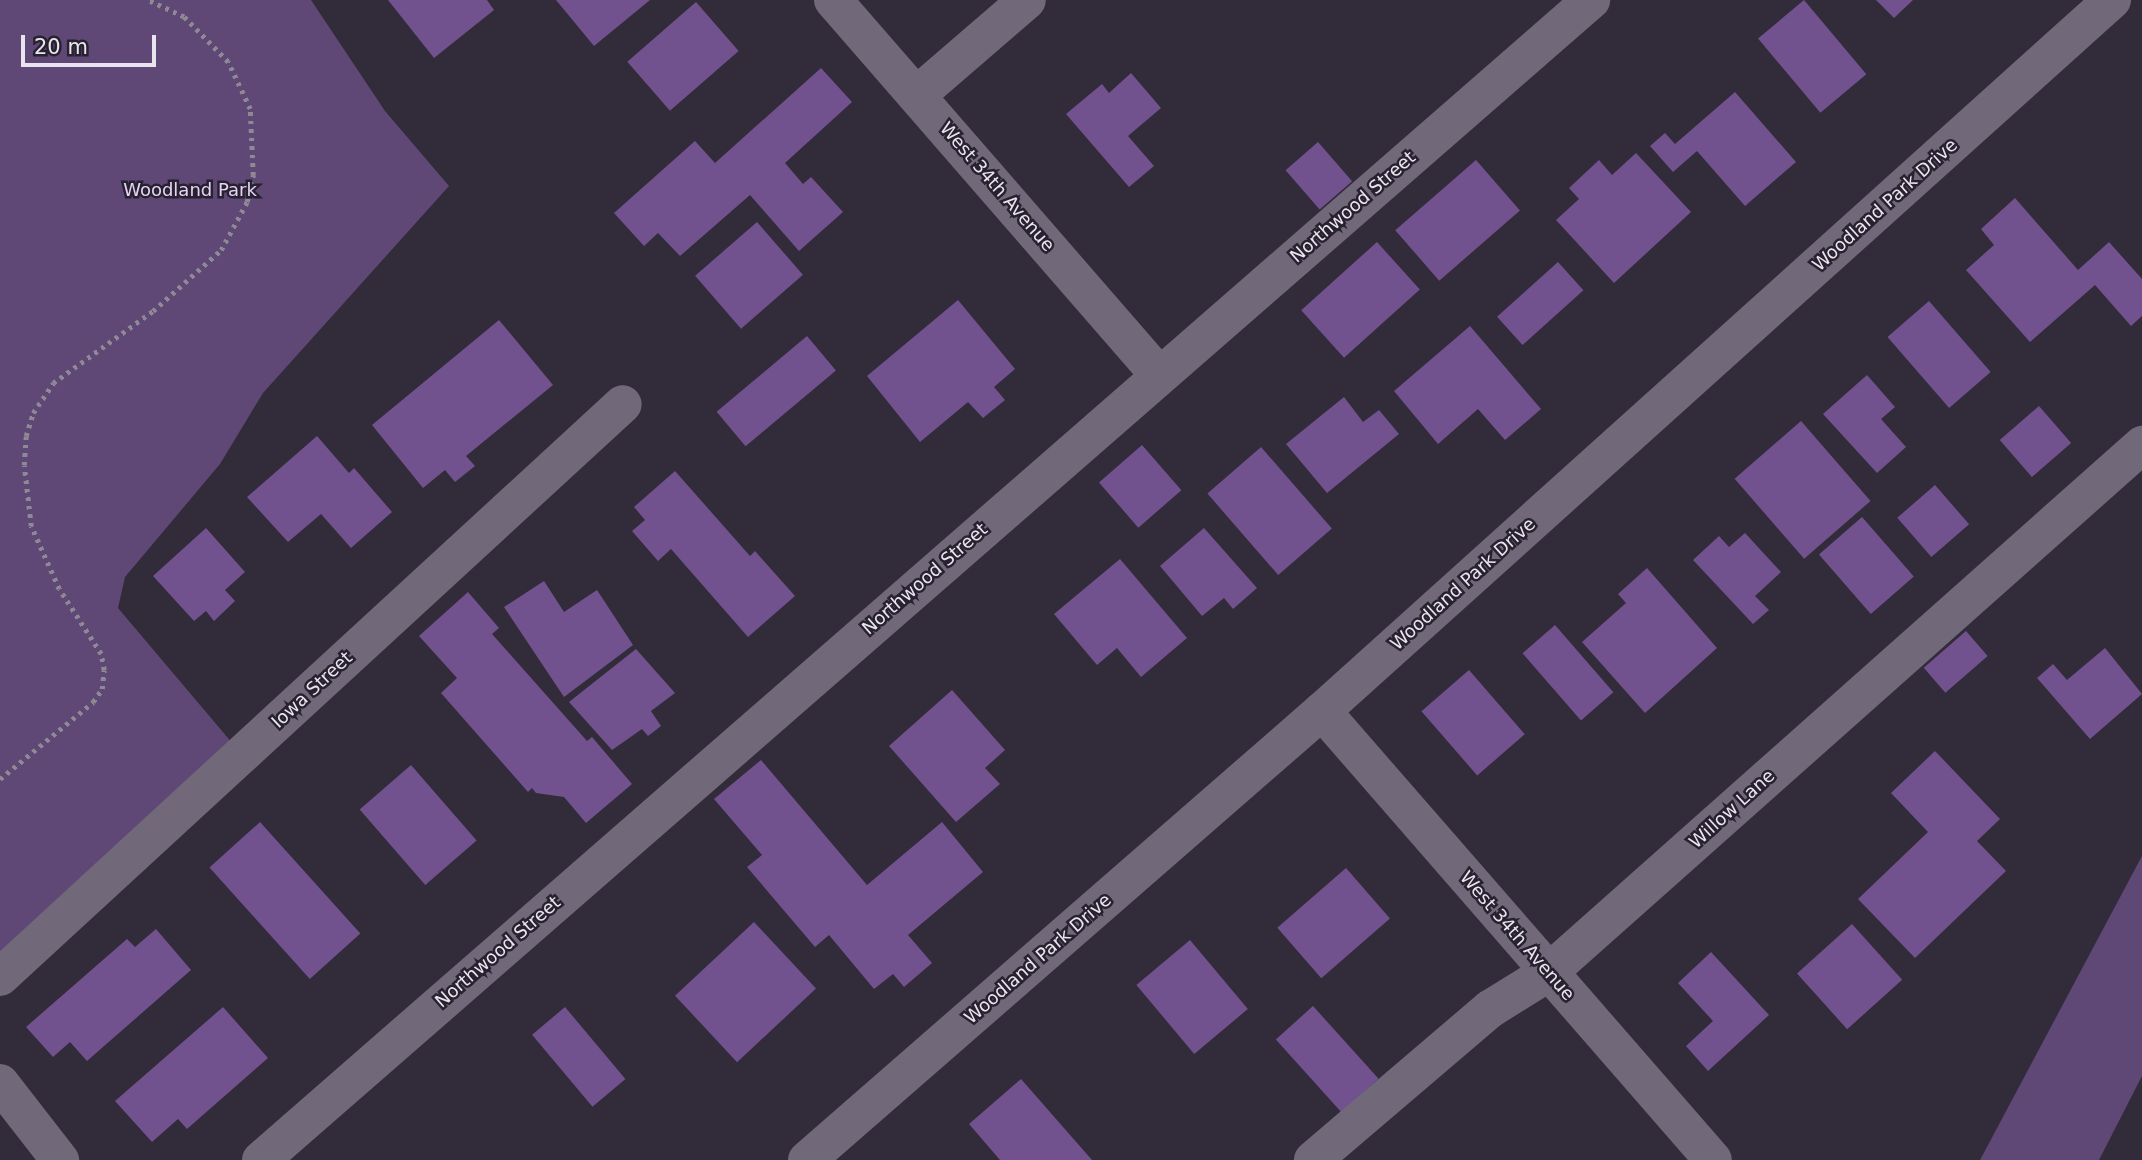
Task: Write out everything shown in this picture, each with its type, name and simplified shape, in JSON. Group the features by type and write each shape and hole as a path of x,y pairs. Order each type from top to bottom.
{"street":[{"name":"West 34th Avenue","path":"833,0 1159,375"},
{"path":"917,95 1027,0"},
{"name":"Northwood Street","path":"261,1160 1591,0"},
{"name":"Woodland Park Drive","path":"807,1160 1322,711 2112,0"},
{"name":"Iowa Street","path":"0,977 623,404"},
{"name":"Willow Lane","path":"1313,1160 1490,1009 1548,972 2142,445"},
{"name":"West 34th Avenue","path":"1322,711 1713,1160"},
{"path":"0,1083 60,1160"}],"path":[{"path":"0,779 93,702 102,689 104,670 101,654 59,589 32,526 24,465 26,436 33,413 53,383 153,310 221,250 247,202 253,175 250,109 228,62 184,18 148,0"}],"green space":[{"name":"Woodland Park","path":"0,0 311,0 385,111 449,186 263,393 220,464 125,577 118,608 233,744 0,959"},
{"path":"2142,856 2142,1076 2099,1160 1980,1160"}],"building":[{"path":"388,0 487,0 494,10 434,58"},
{"path":"556,0 650,0 594,46"},
{"path":"1804,0 1866,74 1820,113 1758,39"},
{"path":"1876,0 1913,0 1894,18"},
{"path":"696,2 739,51 670,111 627,62"},
{"path":"821,68 852,102 785,163 803,184 811,177 843,212 799,251 750,195 680,256 658,233 644,246 614,213 695,141 715,163"},
{"path":"1131,73 1161,108 1128,136 1154,166 1129,187 1066,114 1102,84 1109,93"},
{"path":"1735,92 1796,162 1745,206 1697,151 1673,172 1650,146 1665,133 1675,144"},
{"path":"1318,142 1352,181 1320,209 1286,170"},
{"path":"1636,153 1691,212 1614,283 1556,220 1579,199 1569,188 1599,160 1612,175"},
{"path":"1476,160 1520,211 1439,281 1395,230"},
{"path":"2015,198 2078,270 2109,242 2142,279 2142,316 2131,326 2095,285 2030,342 1966,270 1994,245 1981,229"},
{"path":"757,222 803,275 741,329 695,276"},
{"path":"1377,242 1420,290 1344,358 1301,310"},
{"path":"1558,262 1583,290 1522,345 1497,317"},
{"path":"958,300 1015,369 994,387 1005,400 983,418 968,402 920,442 867,376"},
{"path":"1929,301 1991,372 1949,408 1887,337"},
{"path":"499,320 553,385 466,456 475,466 455,482 445,470 423,488 372,425"},
{"path":"1470,326 1541,409 1505,440 1478,409 1438,444 1394,391"},
{"path":"807,336 836,370 746,446 717,412"},
{"path":"1867,375 1895,407 1881,419 1906,447 1877,473 1823,414"},
{"path":"1344,397 1363,422 1379,410 1399,434 1327,493 1286,444"},
{"path":"2039,406 2071,443 2032,477 2000,440"},
{"path":"1801,421 1871,501 1804,559 1735,479"},
{"path":"317,436 349,473 354,468 392,512 351,548 321,514 288,542 247,497"},
{"path":"1142,445 1181,490 1138,528 1099,482"},
{"path":"1261,447 1332,529 1278,575 1207,494"},
{"path":"675,471 750,556 755,551 795,596 748,637 671,549 658,561 632,531 645,520 634,507"},
{"path":"1935,485 1969,524 1931,557 1897,518"},
{"path":"1862,517 1914,577 1871,614 1819,554"},
{"path":"206,528 245,572 225,590 235,601 214,621 206,611 194,621 153,576"},
{"path":"1204,528 1257,588 1233,609 1224,598 1202,616 1160,566"},
{"path":"1745,533 1781,572 1755,596 1769,610 1753,624 1693,560 1719,536 1729,547"},
{"path":"1120,559 1187,638 1141,677 1117,648 1097,665 1054,614"},
{"path":"1647,568 1717,648 1645,713 1582,642 1626,603 1618,594"},
{"path":"544,581 564,612 597,590 633,645 564,697 504,607"},
{"path":"468,592 499,628 492,634 587,741 592,737 632,784 586,823 564,797 536,793 532,788 528,792 441,693 457,678 419,636"},
{"path":"1555,625 1613,692 1581,720 1523,653"},
{"path":"1966,631 1988,656 1945,693 1924,668"},
{"path":"2105,648 2142,694 2090,739 2037,678 2053,664 2067,680"},
{"path":"636,649 675,693 651,711 661,726 648,736 642,729 612,750 569,702"},
{"path":"1469,670 1525,734 1477,775 1421,711"},
{"path":"952,690 1005,750 985,768 1000,784 956,822 889,746"},
{"path":"1935,751 2000,819 1977,841 2006,871 1915,958 1858,899 1928,832 1891,793"},
{"path":"761,760 867,885 942,822 983,872 908,935 932,963 904,987 893,974 874,989 829,935 815,947 747,867 762,855 714,799"},
{"path":"411,765 477,840 425,885 360,810"},
{"path":"260,822 360,933 310,979 209,868"},
{"path":"1346,868 1390,919 1321,978 1277,928"},
{"path":"754,922 816,989 737,1062 675,996"},
{"path":"1852,924 1902,980 1847,1029 1797,974"},
{"path":"156,929 191,970 87,1061 70,1042 53,1057 26,1027 127,939 135,947"},
{"path":"1190,940 1248,1009 1194,1054 1136,985"},
{"path":"1711,952 1769,1015 1708,1071 1686,1046 1713,1021 1678,983"},
{"path":"1313,1006 1379,1079 1341,1112 1276,1039"},
{"path":"223,1007 268,1058 187,1129 178,1119 152,1142 115,1101"},
{"path":"565,1007 625,1079 592,1107 532,1035"},
{"path":"1021,1079 1092,1160 1000,1160 969,1124"}]}
